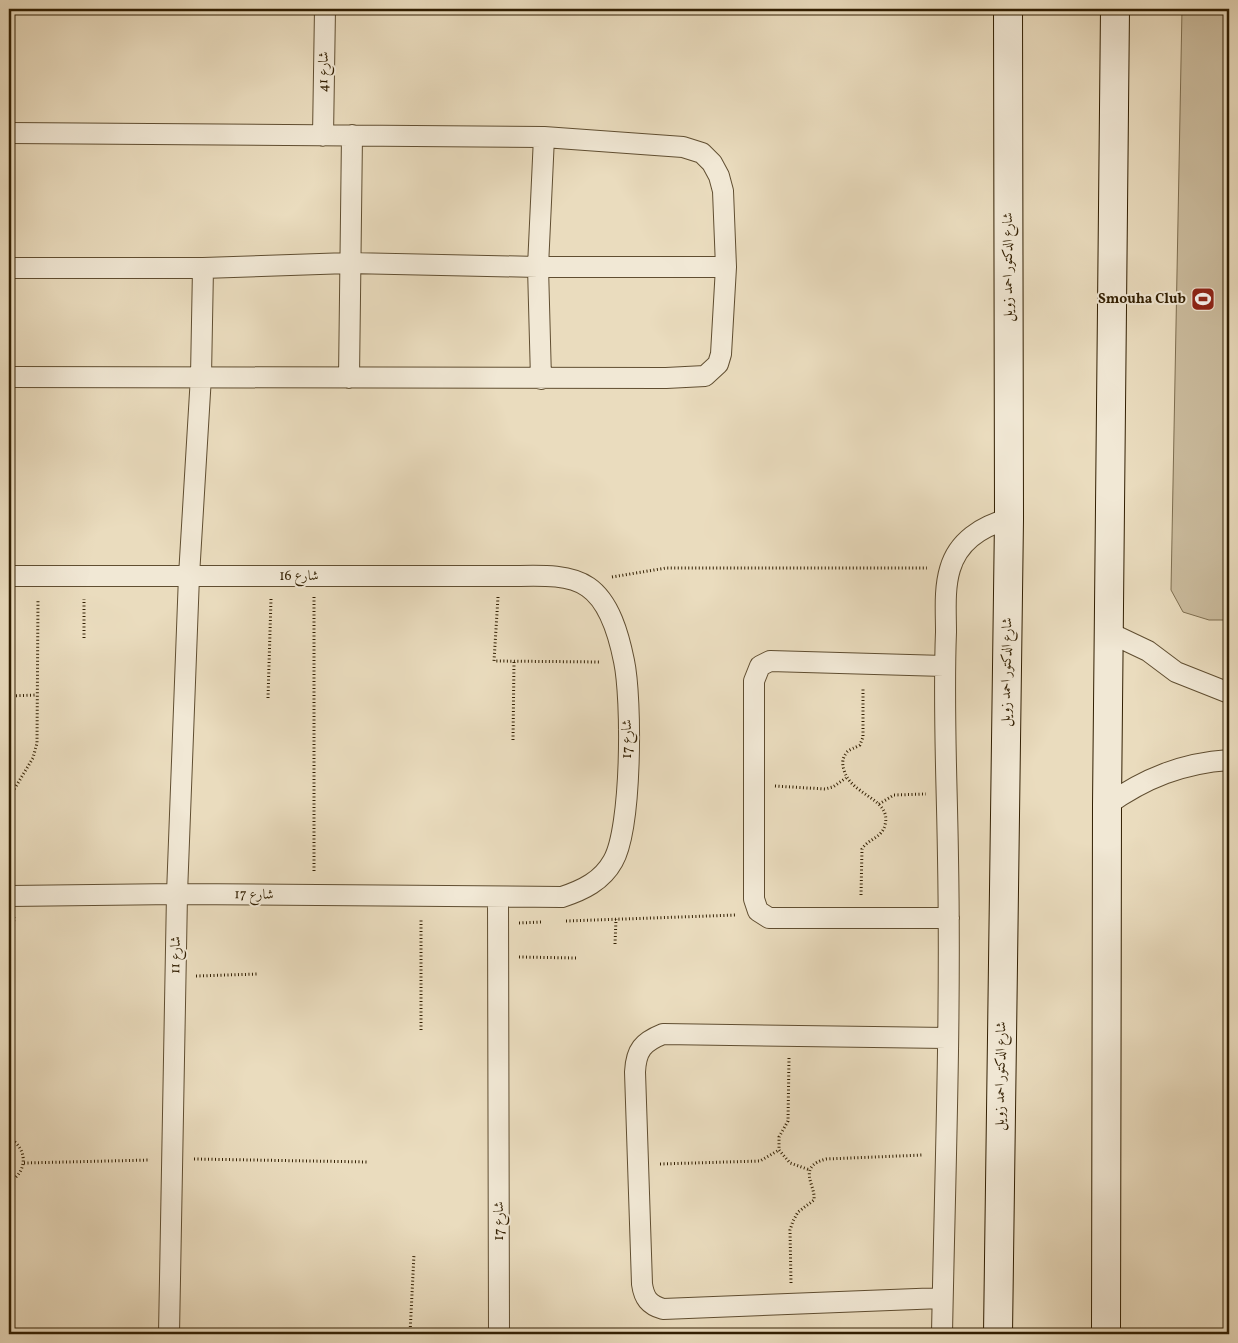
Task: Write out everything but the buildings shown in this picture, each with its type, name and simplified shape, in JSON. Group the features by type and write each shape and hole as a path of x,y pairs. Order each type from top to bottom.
{"street":[{"name":"شارع 41","path":"323,136 325,9"},
{"name":"شارع الدكتور احمد زويل","path":"998,1334 1009,519 1008,9"},
{"path":"1106,1334 1107,805 1115,9"},
{"path":"9,133 544,137 657,144 702,153 719,176 723,191 726,267 721,354 718,364 711,372 704,376 541,379 201,376 9,377"},
{"path":"349,378 352,135"},
{"path":"541,379 538,267 544,137"},
{"path":"9,268 203,268 349,263 538,267 726,267"},
{"name":"شارع 11","path":"170,1334 176,894 189,576 201,376 203,268"},
{"path":"942,1334 949,918 944,666 947,582 950,568 957,553 979,531 1009,519"},
{"name":"شارع 16","path":"9,576 499,576 562,578 576,581 588,587"},
{"name":"شارع 17","path":"12,896 176,894 562,897 583,890 594,882 614,860 625,819 627,783 628,700 624,662 616,628 598,595 588,587"},
{"path":"1110,633 1148,651 1176,672 1229,693"},
{"path":"944,666 770,661 760,666 755,676 754,899 755,905 761,914 776,919 949,918"},
{"path":"1107,805 1131,788 1152,777 1194,764 1229,760"},
{"name":"شارع 17","path":"498,897 499,1334"},
{"path":"942,1298 663,1309 654,1306 643,1293 642,1284 634,1072 635,1059 640,1046 648,1040 663,1034 947,1038"}],"path":[{"path":"588,587 611,577 666,568 950,568"},
{"path":"9,798 33,758 37,743 38,576"},
{"path":"84,638 85,576"},
{"path":"268,698 271,576"},
{"path":"314,576 314,896"},
{"path":"499,576 494,661 624,662"},
{"path":"513,740 514,661"},
{"path":"862,919 861,854 865,844 880,835 884,828 885,813 879,804 855,789 846,778 843,760 848,750 860,745 863,737 864,663"},
{"path":"9,696 37,695"},
{"path":"754,785 825,788 833,787 846,778"},
{"path":"879,804 886,799 904,794 947,795"},
{"path":"9,991 12,896"},
{"path":"421,897 421,1030"},
{"path":"557,921 761,914"},
{"path":"615,944 616,919"},
{"path":"498,923 547,922"},
{"path":"498,957 576,958"},
{"path":"176,976 258,974"},
{"path":"790,1036 788,1121 779,1137 779,1150 790,1163 810,1170"},
{"path":"9,1138 20,1146 24,1162 21,1172 9,1182"},
{"path":"638,1165 760,1160 770,1157 779,1150"},
{"path":"791,1303 790,1230 798,1212 814,1200 814,1192 809,1183 810,1170 819,1161 826,1159 945,1154"},
{"path":"410,1334 414,1254"}],"shaded area":[{"name":"Smouha Club","path":"1182,9 1229,9 1229,620 1209,620 1183,612 1171,590"}],"place":[{"name":"Smouha Club","path":"1203,299"}]}
